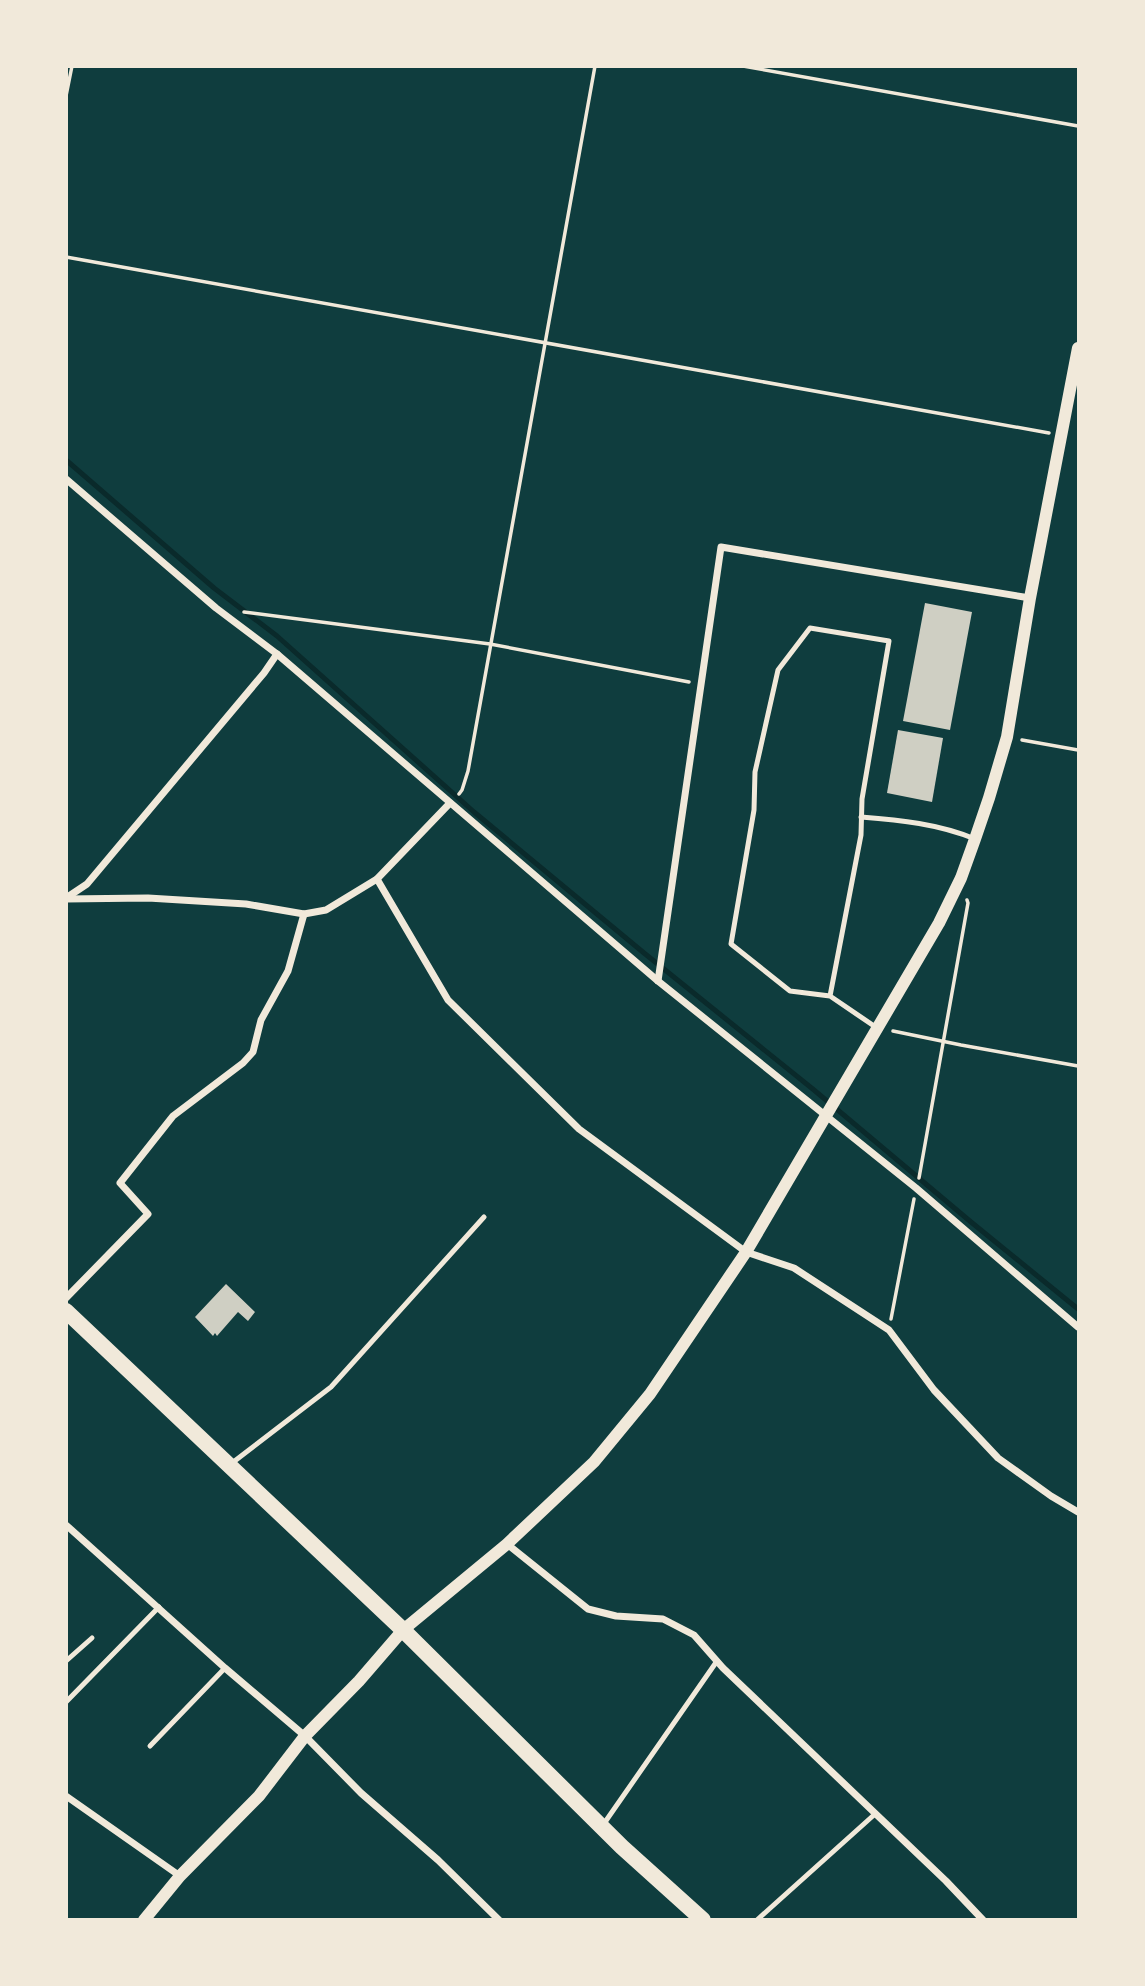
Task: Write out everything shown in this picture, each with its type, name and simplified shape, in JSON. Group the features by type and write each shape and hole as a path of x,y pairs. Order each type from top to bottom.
{"main road":[{"path":"66,1311 703,1920"}],"street":[{"path":"144,1920 180,1877 259,1796 305,1736 359,1681 402,1630 507,1544 594,1462 650,1394 746,1252 939,923 961,878 1007,737 1030,598 1079,348"},
{"path":"66,479 216,608 277,654 658,981 916,1188 1079,1327"},
{"path":"658,981 721,547 1030,598"},
{"path":"66,899 87,884 277,654"},
{"path":"66,899 148,898 246,904 304,914 326,910 377,879 450,803"},
{"path":"377,879 449,1000 579,1129 746,1252 794,1268 889,1330 934,1390 998,1458 1051,1496 1079,1512"},
{"path":"66,1298 148,1214 120,1182 173,1116 253,1052 261,1020 288,971 304,914"},
{"path":"66,1525 305,1736 361,1793 438,1860 499,1920"},
{"path":"507,1544 589,1609 616,1616 663,1619 694,1635 717,1661 946,1881 983,1920"},
{"path":"66,1796 180,1877"}],"lane":[{"path":"830,996 861,835 862,799 889,641 810,628 778,670 755,772 754,810 732,944 790,991 830,996 877,1028"},
{"path":"861,817 905,821 956,831 975,839"},
{"path":"230,1465 331,1387 484,1217"},
{"path":"66,1702 159,1607"},
{"path":"66,1661 92,1638"},
{"path":"602,1826 717,1661"},
{"path":"150,1746 225,1668"},
{"path":"757,1920 875,1814"}],"path":[{"path":"66,96 72,66"},
{"path":"450,803 462,790 468,771 595,66"},
{"path":"743,66 1079,126"},
{"path":"66,257 1062,435"},
{"path":"244,612 490,644 701,684"},
{"path":"1007,737 1079,750"},
{"path":"889,1330 916,1188 922,1171 968,903 961,878"},
{"path":"877,1028 1079,1066"}],"building":[{"path":"925,603 972,612 950,730 903,721"},
{"path":"898,730 943,738 932,802 887,793"},
{"path":"226,1284 255,1312 248,1321 238,1312 217,1336 215,1333 213,1336 195,1317"}],"waterway":[{"path":"66,460 214,588 277,636 474,812 1078,1309"}]}
